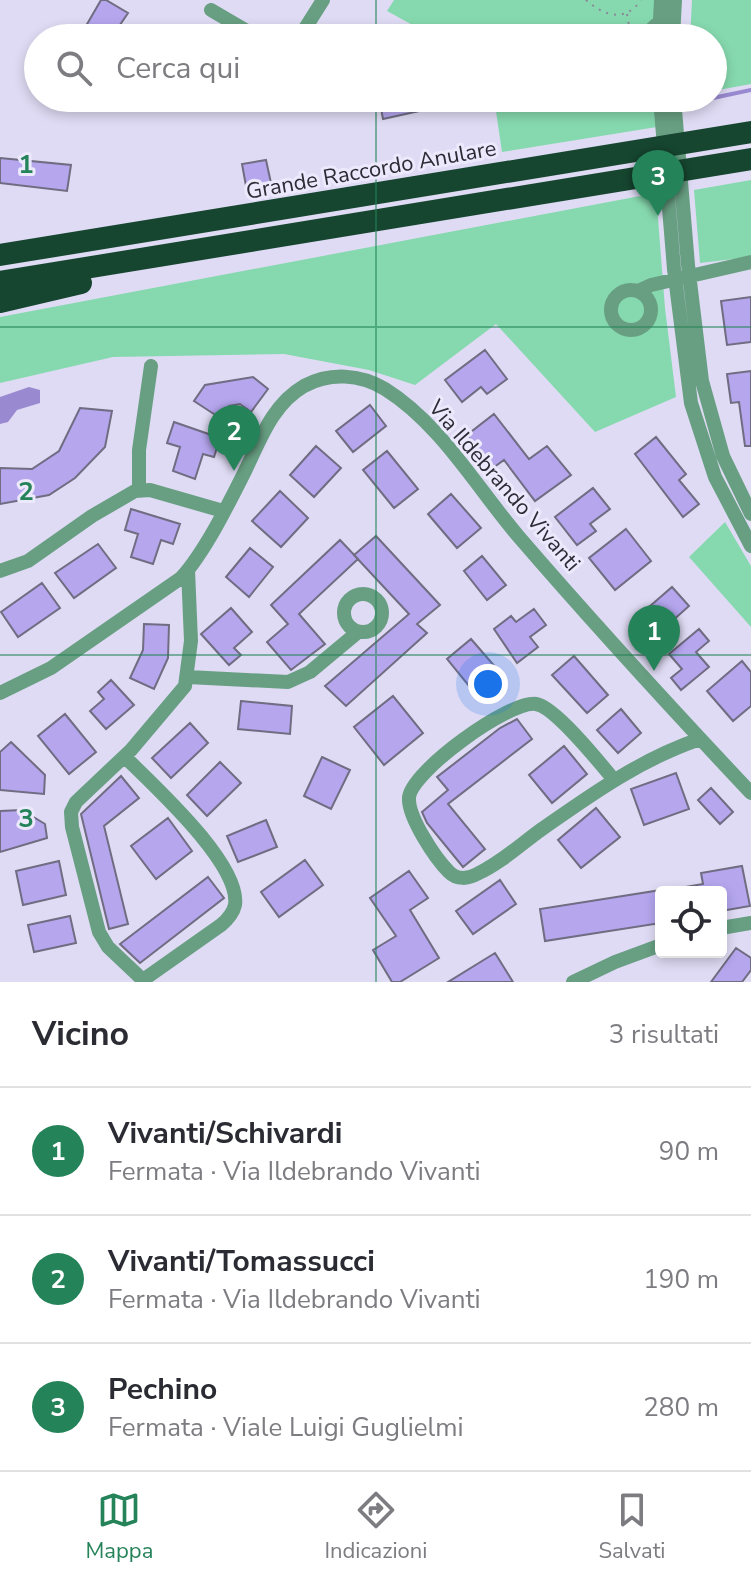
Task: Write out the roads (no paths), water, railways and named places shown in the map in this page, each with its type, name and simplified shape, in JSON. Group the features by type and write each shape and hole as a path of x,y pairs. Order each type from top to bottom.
{"highway":[{"name":"Grande Raccordo Anulare","path":"0,255 751,132"},
{"path":"0,282 751,159"},
{"path":"0,302 164,266 250,243"}],"street":[{"path":"308,24 323,0"},
{"path":"660,24 661,0"},
{"path":"674,24 675,0"},
{"path":"211,10 235,24"},
{"path":"655,24 660,21"},
{"path":"664,112 681,267 687,382 696,422 721,491 751,546"},
{"path":"644,288 751,262"},
{"path":"681,267 705,397 723,456 751,514"},
{"path":"139,490 139,450 151,366"},
{"name":"Via Ildebrando Vivanti","path":"0,693 51,668 160,594 188,570 279,408 310,383 333,377 355,377 399,399 436,436 519,538 751,793"},
{"path":"0,571 28,561 92,516 139,490 150,490 223,511"},
{"path":"125,757 209,846 226,875 235,901 234,910 223,923 141,981 108,947 99,932 71,819 76,802 125,757 181,693 188,677 191,641 188,570"},
{"path":"188,677 288,682 310,672 358,632"},
{"path":"614,780 553,713 543,706 530,704 493,719 430,767 412,787 409,802 418,825 446,868 455,876 466,878 490,867 614,780 660,754 700,739"},
{"path":"727,927 751,923"},
{"path":"573,982 655,947"}],"waterway":[{"path":"727,95 751,90"}],"place":[{"name":"Pechino","path":"658,216"},
{"name":"Vivanti/Tomassucci","path":"234,471"},
{"name":"Vivanti/Schivardi","path":"654,671"}]}
